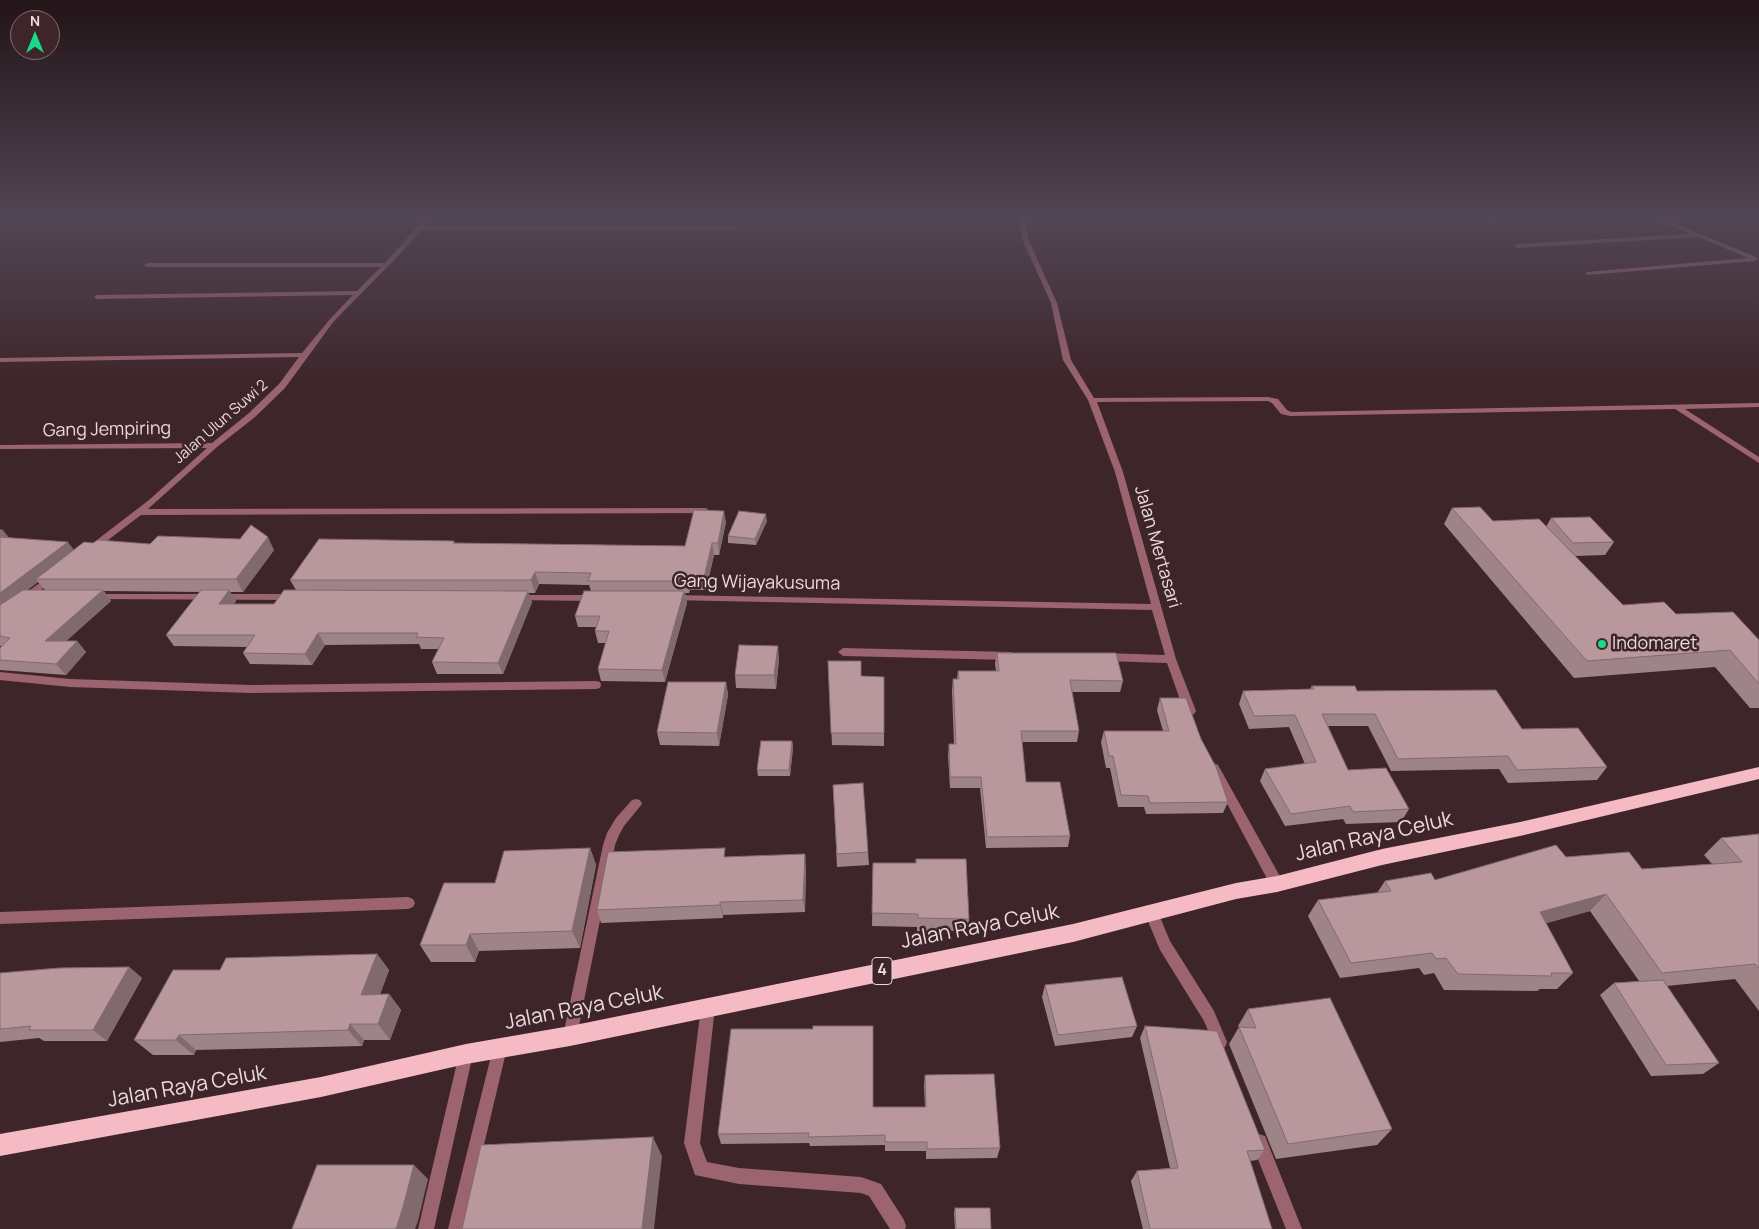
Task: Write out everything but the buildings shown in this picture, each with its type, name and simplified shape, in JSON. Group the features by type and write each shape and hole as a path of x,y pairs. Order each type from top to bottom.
{"highway":[{"name":"Jalan Raya Celuk","path":"0,1145 322,1087 466,1054 570,1036 1073,933 1236,891 1277,884 1382,857 1520,829 1759,773"}],"street":[{"name":"Jalan Ulun Suwi 2","path":"87,551 139,512 214,445 252,415 282,386 304,355 378,272"},
{"name":"Jalan Mertasari","path":"1040,272 1054,303 1067,360 1092,400 1119,472 1171,659 1194,723"},
{"path":"1588,273 1596,272"},
{"path":"96,298 358,293"},
{"path":"0,360 304,355"},
{"path":"1092,400 1268,399 1275,401 1284,412 1290,414 1759,405"},
{"path":"1676,406 1759,461"},
{"name":"Gang Jempiring","path":"0,448 214,445"},
{"path":"139,512 718,511"},
{"path":"47,596 24,599 57,574"},
{"path":"87,596 297,597"},
{"path":"506,598 601,598"},
{"name":"Gang Wijayakusuma","path":"659,598 1157,606"},
{"path":"843,652 1022,656"},
{"path":"1092,657 1171,659"},
{"path":"0,676 70,683 251,689 596,685"},
{"path":"1209,758 1277,884"},
{"path":"570,1036 608,845 620,822 636,804"},
{"path":"0,918 408,903"},
{"path":"1152,914 1165,945 1209,1016 1224,1053"},
{"path":"708,1007 692,1143 701,1169 739,1176 861,1185 875,1190 898,1226"},
{"path":"456,1229 500,1048"},
{"path":"426,1229 466,1054"},
{"path":"1253,1127 1294,1229"}],"place":[{"name":"Indomaret","path":"1602,644"}]}
